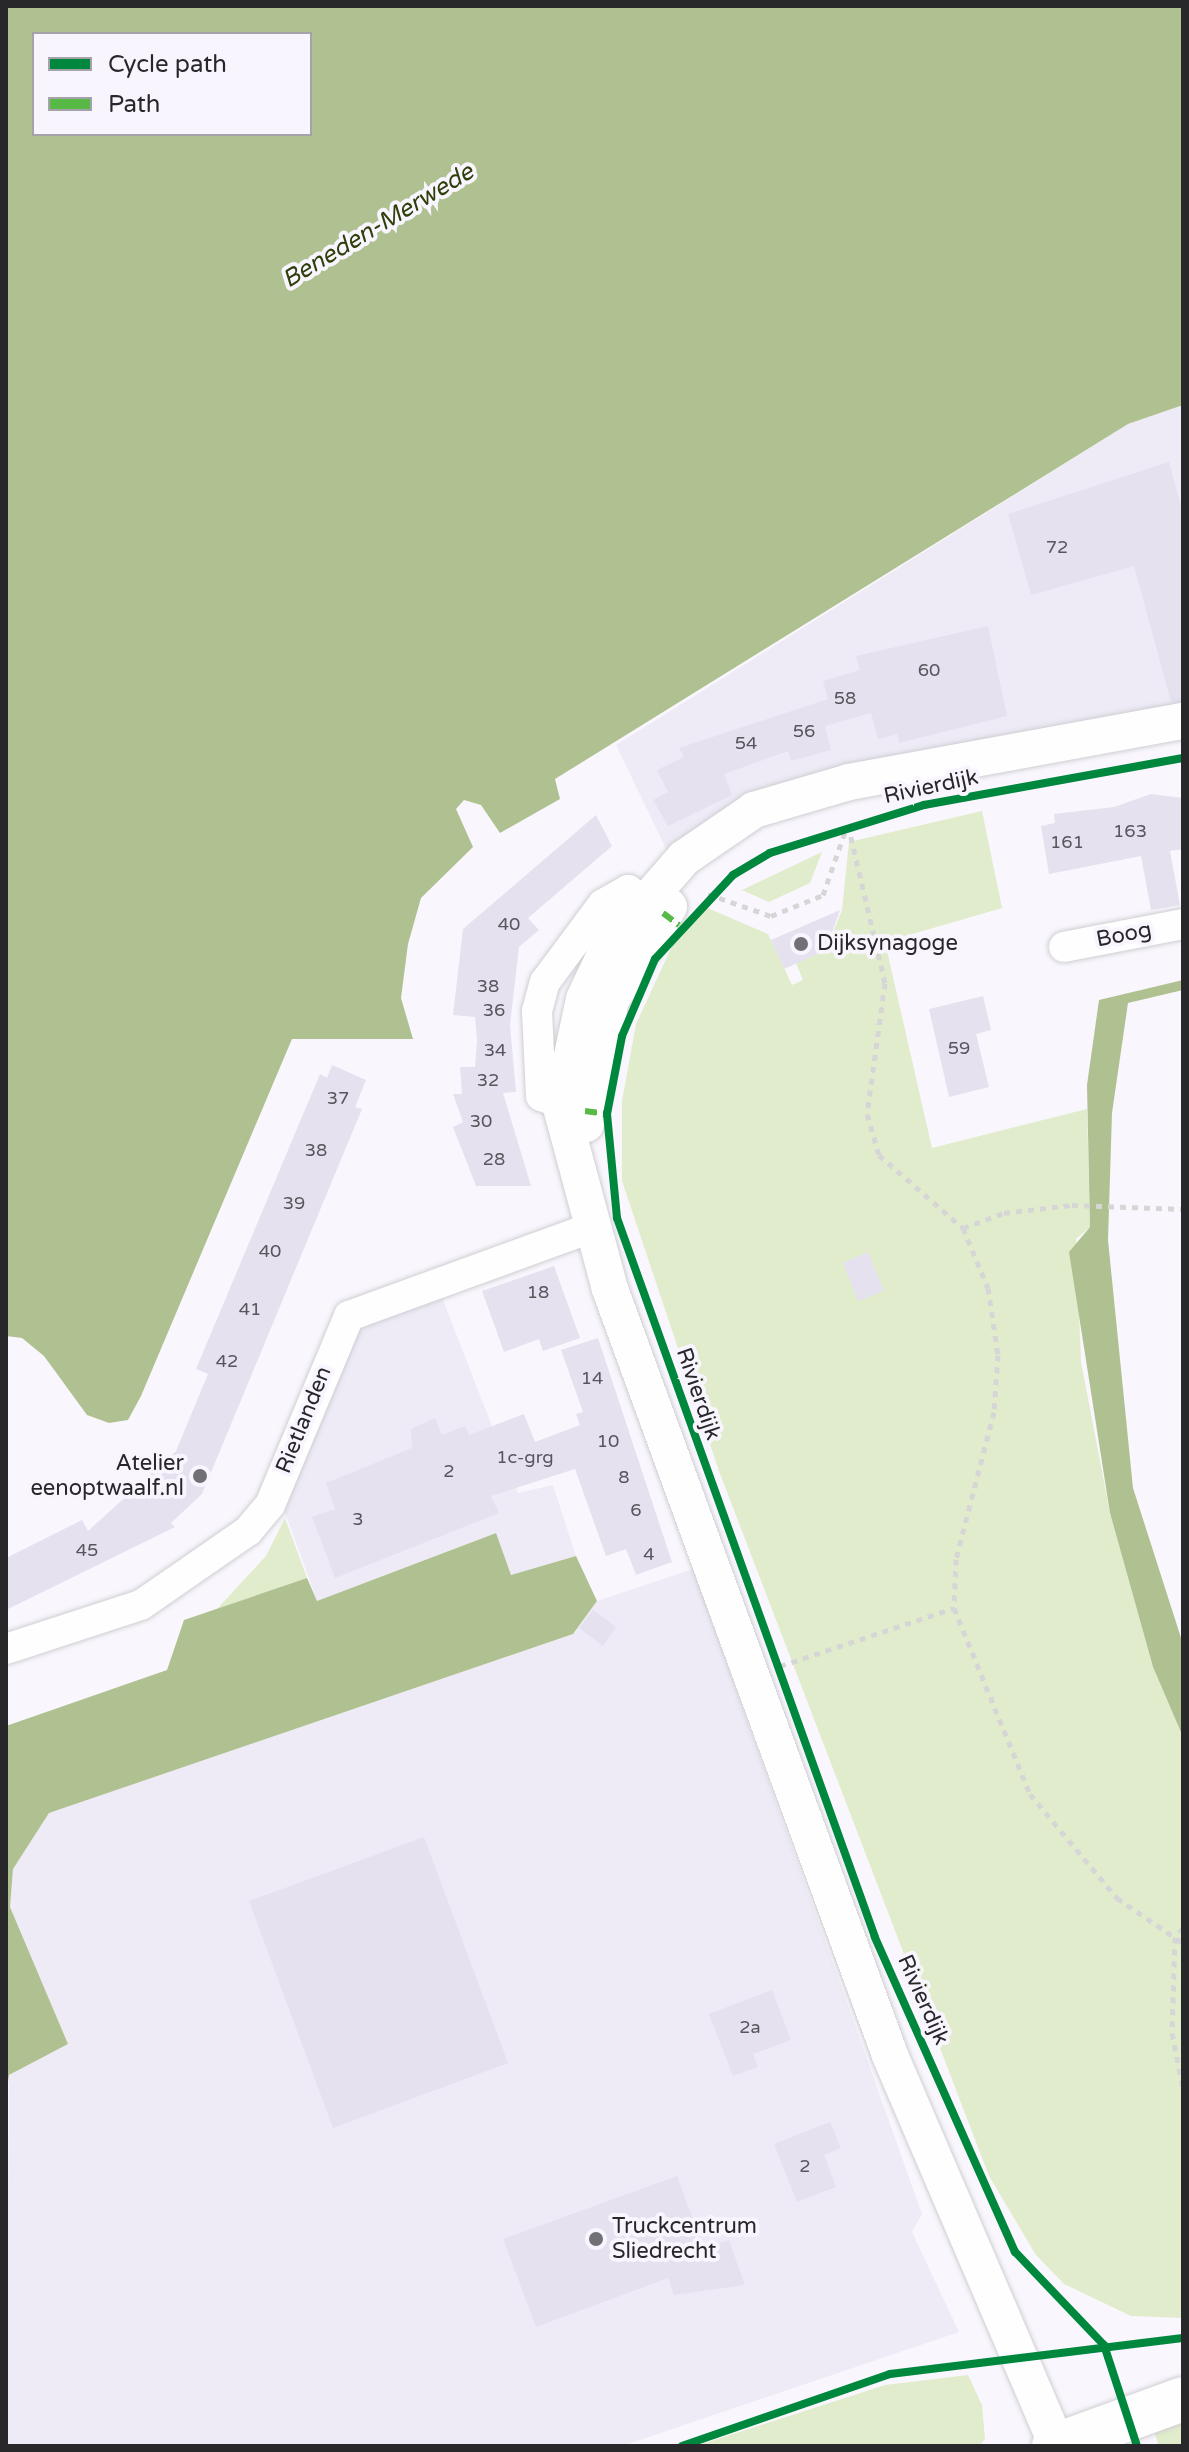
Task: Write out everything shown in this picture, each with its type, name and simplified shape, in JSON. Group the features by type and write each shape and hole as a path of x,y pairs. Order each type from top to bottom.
{"highway":[{"path":"1056,2446 1183,2399"}],"street":[{"name":"Rivierdijk","path":"1056,2446 890,2055 593,1227 573,1109 611,1000 654,906 791,802 849,782 1183,721"},
{"path":"573,1109 541,1096 537,1011 545,982 603,904 628,890 654,906"},
{"name":"Boog","path":"1064,947 1183,924"},
{"name":"Rietlanden","path":"6,1649 141,1605 248,1531 270,1505 349,1316 593,1227"}],"path":[{"path":"708,894 771,916 823,895 848,825"},
{"path":"848,825 885,983 867,1114 879,1155 963,1228 988,1288 998,1355 994,1412 956,1559 954,1608 1030,1794 1117,1898 1183,1943"},
{"path":"698,904 720,885"},
{"path":"963,1228 1004,1213 1072,1205 1183,1209"},
{"path":"774,1668 954,1608"},
{"path":"769,1653 780,1683"},
{"path":"1183,1928 1175,1937 1172,2033 1183,2089"}],"shaded area":[{"path":"1183,405 1183,712 749,801 668,853 616,745 1128,424"},
{"path":"982,811 1002,908 885,942 932,1148 1087,1109 1090,1227 1076,1239 1081,1362 1110,1513 1153,1667 1183,1737 1183,2318 1131,2316 1064,2284 1036,2255 989,2176 719,1471 622,1181 622,1101 636,1024 673,944 705,907 768,934 792,985 803,980 796,963 826,950 842,910 849,842"},
{"path":"822,852 810,883 769,902 742,890"},
{"path":"438,1287 518,1493 553,1485 576,1556 511,1575 495,1533 317,1601 278,1493 347,1337"},
{"path":"285,1518 307,1578 217,1609 266,1556"},
{"path":"693,1569 922,2214 912,2232 959,2332 622,2446 6,2446 9,2075 68,2044 10,1907 13,1869 31,1834 49,1813 573,1634 597,1601"},
{"path":"968,2375 982,2405 985,2439 979,2446 696,2446 885,2385"},
{"path":"1183,2421 1183,2446 1159,2446 1152,2426"}],"water":[{"name":"Beneden-Merwede","path":"6,6 1183,6 1183,405 1128,424 555,779 560,799 500,833 481,805 464,800 456,809 473,847 421,898 408,944 401,998 413,1039 292,1039 141,1396 128,1420 109,1423 87,1415 44,1356 22,1338 6,1336"},
{"path":"1183,980 1183,990 1128,1003 1112,1113 1108,1240 1133,1488 1183,1644 1183,1737 1153,1667 1110,1513 1069,1252 1090,1227 1087,1085 1099,1000"},
{"path":"496,1533 511,1575 576,1556 597,1601 573,1634 49,1813 13,1869 10,1907 68,2044 9,2075 6,2096 6,1726 167,1670 184,1620 307,1578 317,1601"}],"building":[{"path":"1169,462 1183,513 1183,701 1171,702 1134,566 1031,595 1008,514"},
{"path":"988,626 1007,716 899,743 897,734 878,739 871,713 825,726 831,750 791,761 788,751 724,774 732,795 668,826 653,800 668,792 657,770 684,757 679,748 828,699 823,681 860,670 856,656"},
{"path":"1151,794 1183,798 1183,849 1170,851 1180,905 1151,910 1141,856 1049,874 1041,826 1055,823 1054,814 1114,807"},
{"path":"596,815 612,846 528,918 539,930 519,947 510,1025 516,1092 503,1093 531,1186 476,1186 453,1127 463,1122 453,1094 462,1094 460,1067 475,1067 477,1040 475,1017 453,1015 463,929"},
{"name":"Dijksynagoge","path":"840,910 826,950 784,969 771,940"},
{"path":"983,996 991,1030 976,1034 989,1087 949,1097 929,1009"},
{"path":"332,1065 366,1080 355,1107 362,1109 202,1494 171,1523 175,1527 6,1610 6,1558 82,1520 88,1531 176,1451 208,1374 196,1369 320,1074 327,1078"},
{"path":"868,1252 884,1291 858,1301 843,1263"},
{"path":"554,1266 580,1338 543,1351 539,1339 504,1352 482,1291"},
{"path":"598,1338 672,1562 636,1575 626,1549 606,1556 575,1469 491,1496 499,1513 335,1578 312,1517 335,1509 326,1483 412,1448 411,1429 435,1418 442,1435 465,1426 469,1435 524,1414 535,1442 580,1425 576,1414 583,1412 561,1350"},
{"path":"593,1610 616,1627 603,1646 579,1628"},
{"path":"424,1837 508,2063 333,2128 249,1901"},
{"path":"772,1990 791,2040 753,2054 758,2067 733,2076 709,2014"},
{"path":"830,2122 841,2148 824,2155 836,2187 797,2202 774,2144"},
{"path":"677,2176 704,2249 729,2240 745,2285 674,2295 668,2278 536,2327 503,2239"}],"marked path":[{"path":"663,913 679,925"},
{"path":"585,1111 607,1114"}],"cycle path":[{"path":"1137,2446 1104,2345 1015,2252 875,1937 617,1218 607,1114 622,1036 655,959 733,875 770,853 924,805 1183,758"},
{"path":"682,2446 890,2374 1183,2338"}],"place":[{"name":"Dijksynagoge","path":"801,944"},
{"name":"Atelier eenoptwaalf.nl","path":"200,1476"},
{"name":"Truckcentrum Sliedrecht","path":"596,2239"}]}
